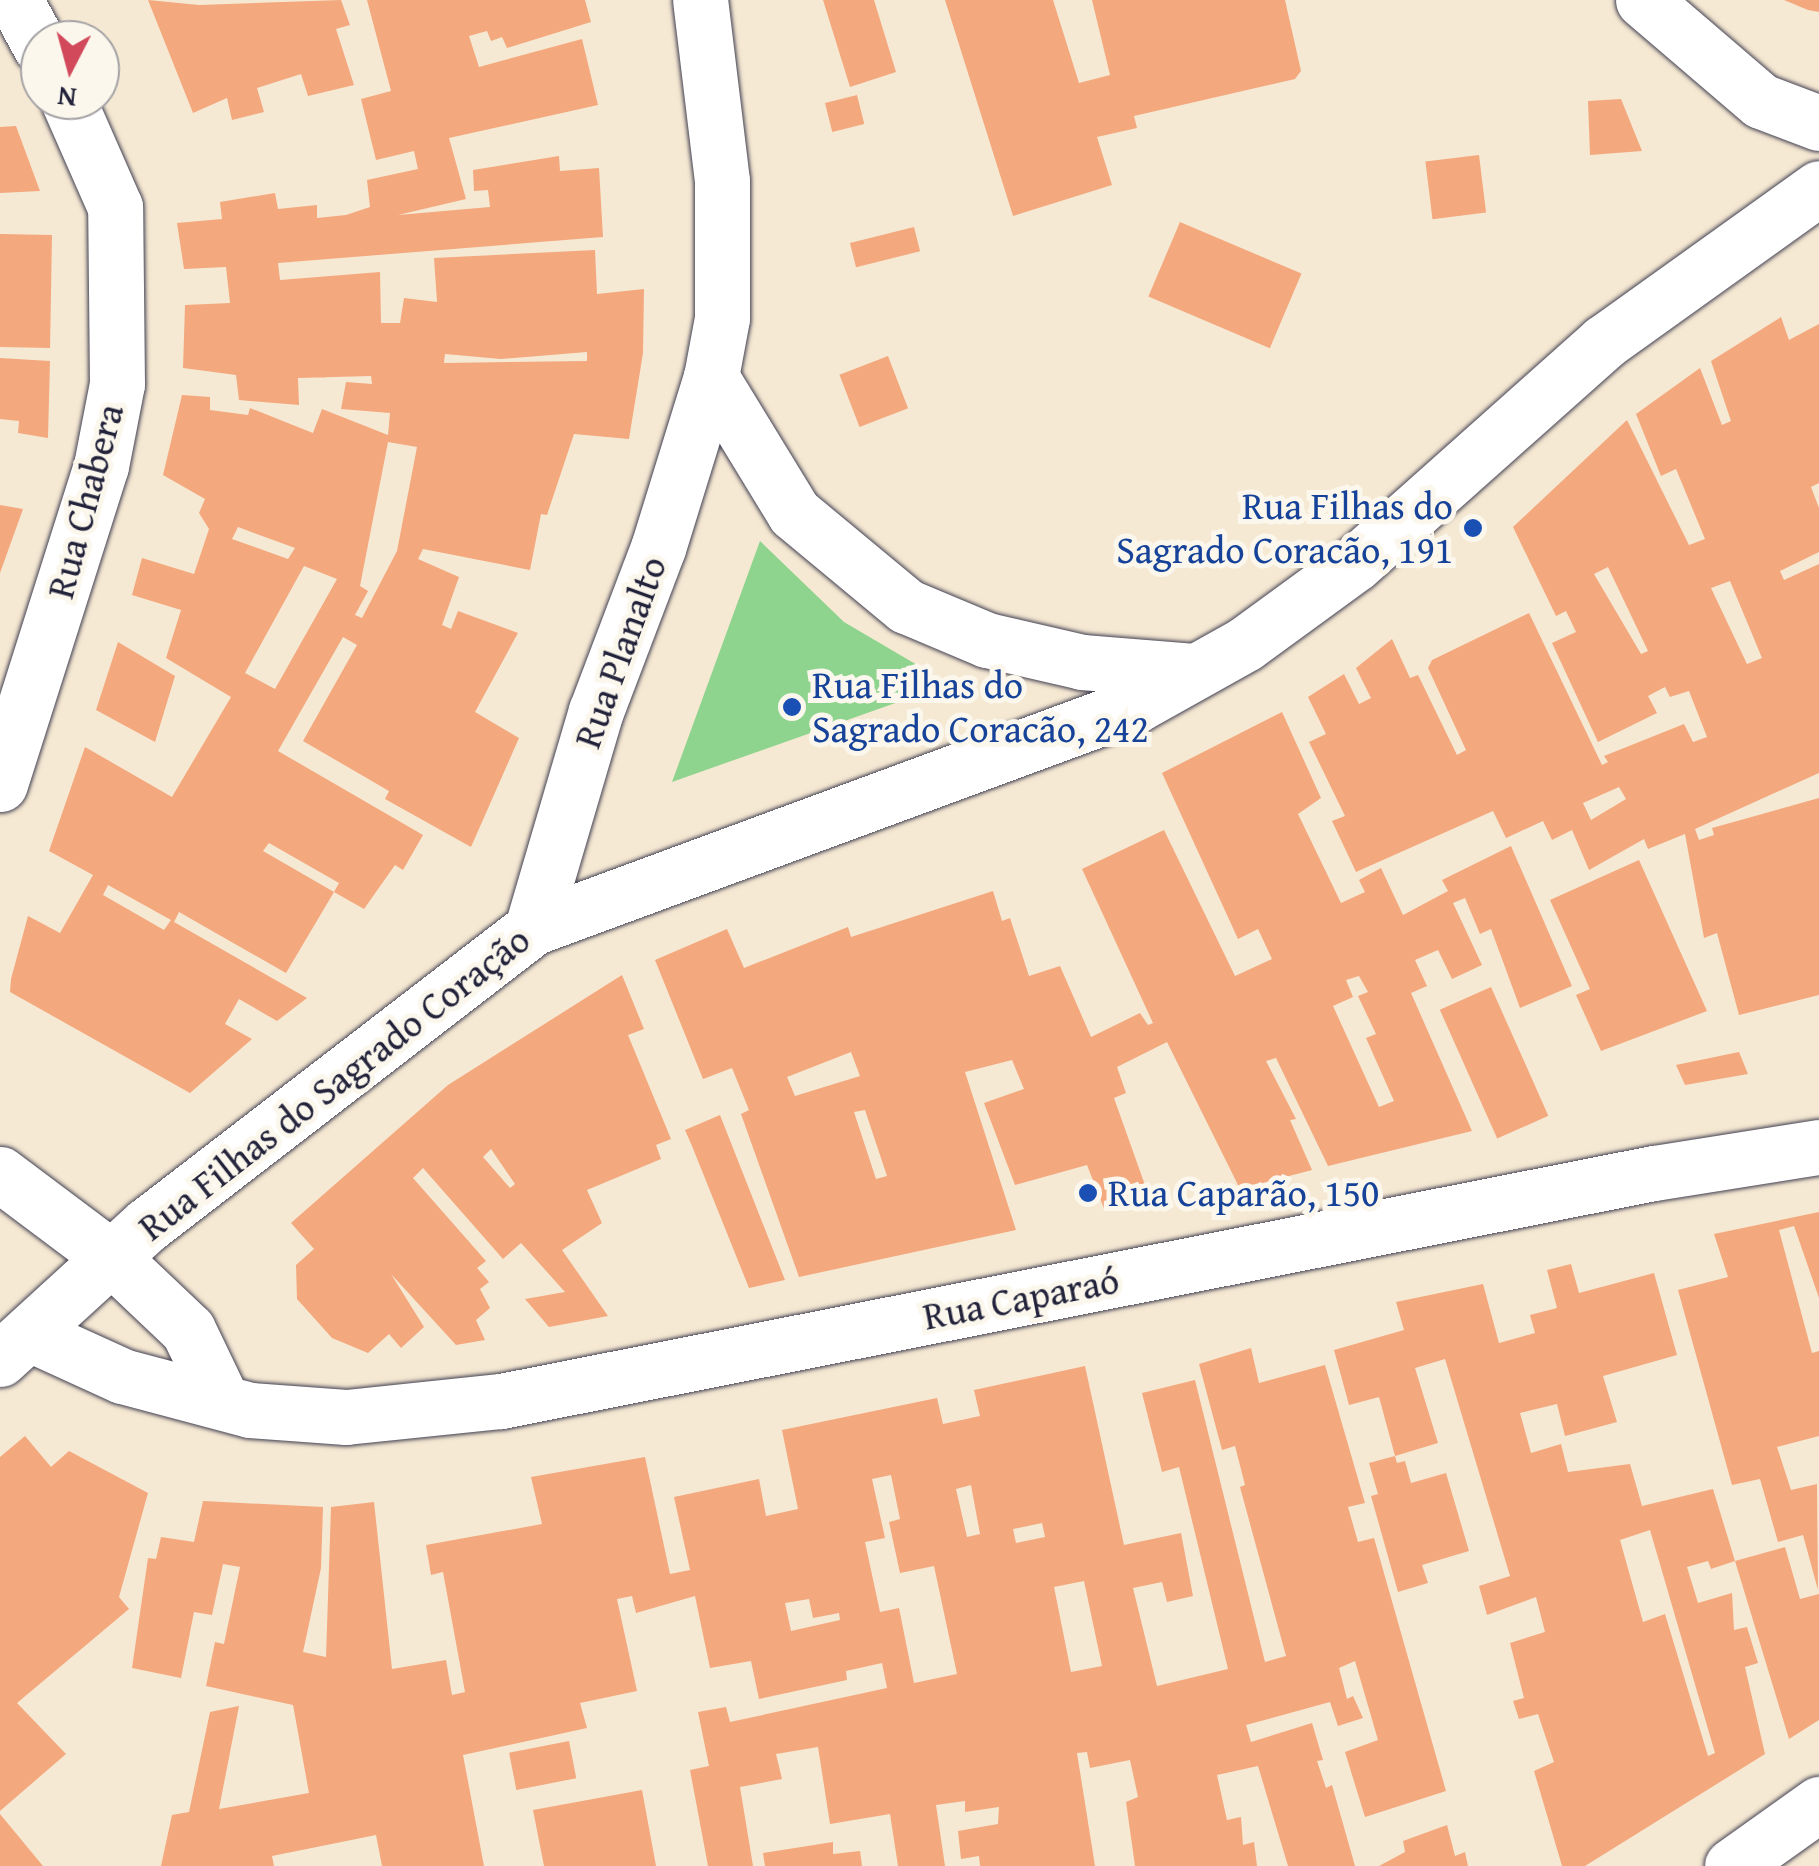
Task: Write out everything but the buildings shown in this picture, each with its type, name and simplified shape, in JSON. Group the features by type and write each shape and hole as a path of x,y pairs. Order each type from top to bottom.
{"street":[{"name":"Rua Planalto","path":"532,928 596,711 658,548 711,378 722,318 722,180 700,0"},
{"path":"1643,0 1761,101 1819,123"},
{"name":"Rua Chabera","path":"0,784 101,466 117,384 115,206 77,120"},
{"name":"Rua Filhas do Sagrado Coração","path":"15,1346 112,1258 532,928 1136,705 1245,644 1356,563 1604,342 1819,188"},
{"path":"711,378 794,512 906,606 987,640 1082,662 1194,672"},
{"name":"Rua Caparaó","path":"15,1346 297,1417 346,1418 501,1401 1654,1173 1819,1146"},
{"path":"0,1174 112,1258 188,1330 222,1401"},
{"path":"1732,1866 1819,1804"}],"green space":[{"path":"760,541 844,622 924,669 932,690 672,782"}],"place":[{"name":"Rua Filhas do Sagrado Coracão, 191","path":"1473,528"},
{"name":"Rua Filhas do Sagrado Coracão, 242","path":"792,707"},
{"name":"Rua Caparão, 150","path":"1088,1193"}]}
